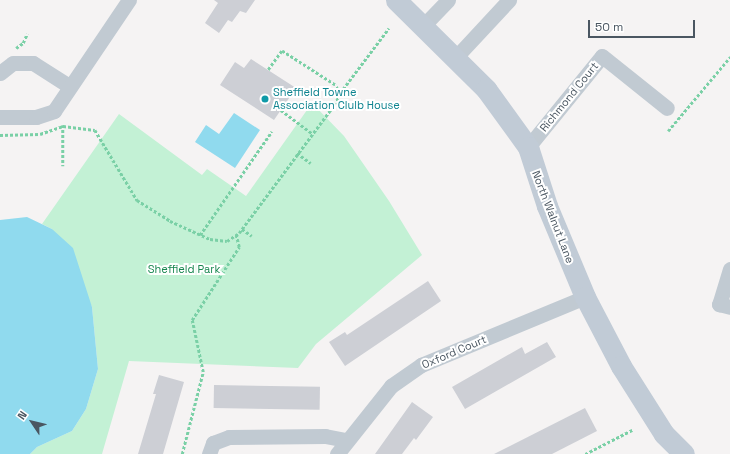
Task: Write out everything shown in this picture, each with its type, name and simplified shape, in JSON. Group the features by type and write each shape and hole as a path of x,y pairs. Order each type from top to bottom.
{"street":[{"path":"0,118 36,117 54,111 69,86 129,0"},
{"name":"North Walnut Lane","path":"396,0 456,57 486,89 528,147 547,206 585,297 625,373 664,434 684,454"},
{"path":"423,26 448,0"},
{"path":"456,57 509,0"},
{"name":"Richmond Court","path":"528,147 602,56 667,108"},
{"path":"0,73 13,63 33,63 69,86"},
{"path":"730,269 719,304 730,307"},
{"name":"Oxford Court","path":"337,454 346,440 391,386 421,365 585,297"},
{"path":"209,454 213,443 229,437 325,436 346,440"}],"path":[{"path":"63,126 95,130 137,200 170,221 200,235 210,239 227,241 242,229 389,28"},
{"path":"268,70 282,51 335,85 340,94"},
{"path":"668,131 730,57"},
{"path":"281,110 312,133"},
{"path":"54,111 62,117 63,166"},
{"path":"200,235 272,131"},
{"path":"297,153 312,163"},
{"path":"242,229 252,236"},
{"path":"182,454 203,372 192,320 239,247 236,234"},
{"path":"585,454 632,430"}],"green space":[{"name":"Sheffield Park","path":"312,103 344,136 389,201 422,255 316,344 298,368 129,361 102,454 30,454 37,447 72,431 86,409 98,369 92,307 52,229 42,224 119,114 202,175 207,169 246,196"}],"water":[{"path":"234,113 260,130 235,168 195,142 206,125 219,134"},
{"path":"27,217 52,229 73,248 92,307 98,369 86,409 72,431 37,447 30,454 0,454 0,220"}],"building":[{"path":"214,0 255,0 246,13 240,11 232,22 228,20 219,33 205,23 218,3"},
{"name":"Sheffield Towne Association Clulb House","path":"251,59 296,88 274,120 220,85 235,62 244,68"},
{"path":"428,281 441,301 345,366 329,342 345,332 347,335"},
{"path":"547,342 556,357 465,409 452,387 522,347 525,354"},
{"path":"159,375 184,382 163,454 138,454 156,394 153,394"},
{"path":"214,385 320,387 320,410 214,408"},
{"path":"412,402 433,417 416,440 414,438 402,454 375,454"},
{"path":"585,408 597,431 552,454 494,454"}],"place":[{"name":"Sheffield Towne Association Clulb House","path":"265,99"}]}
